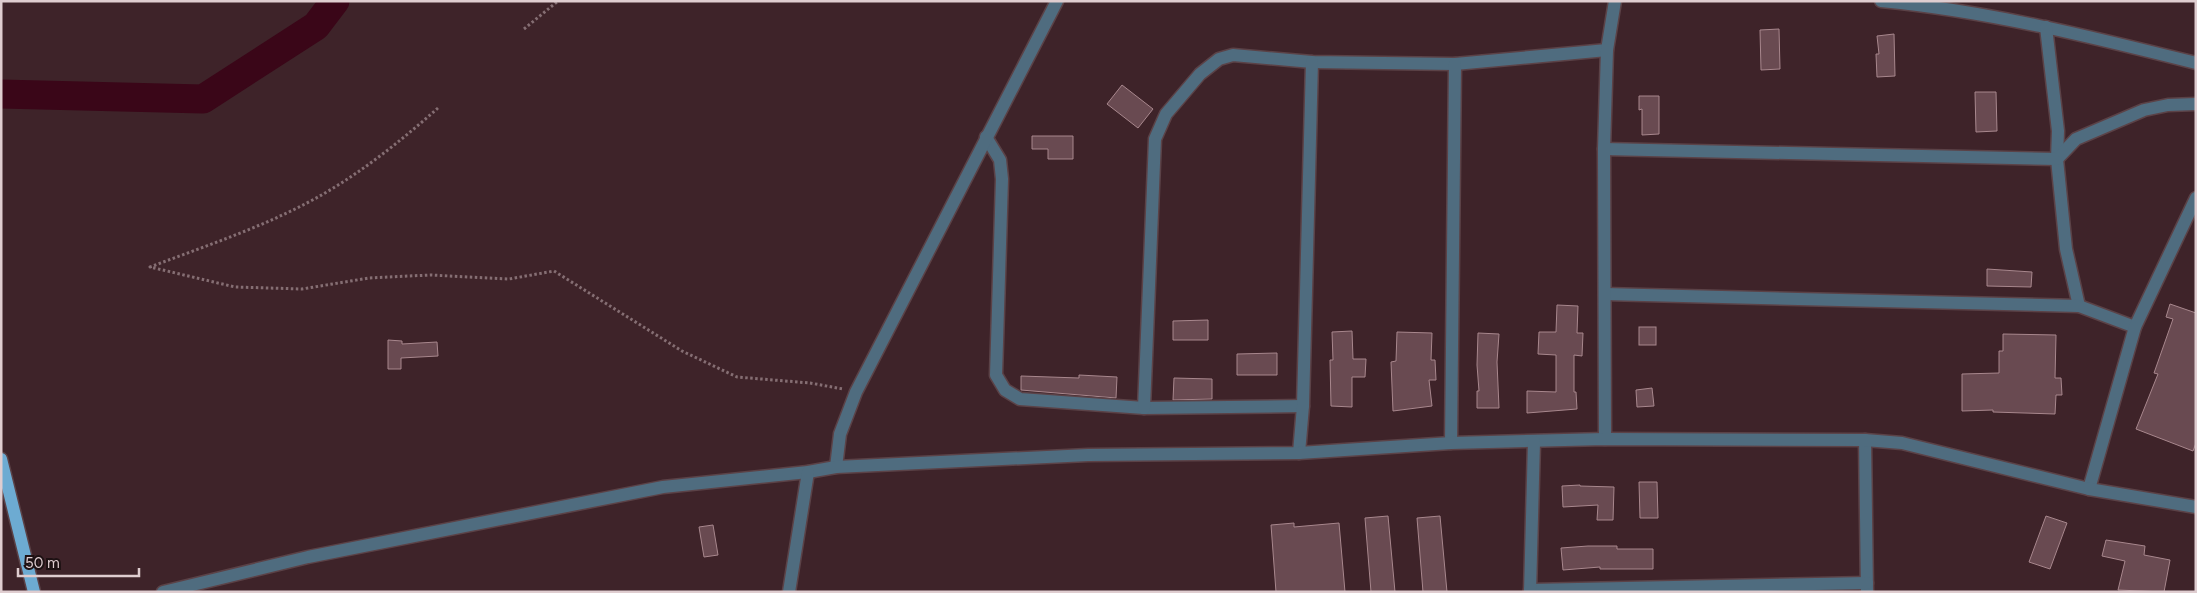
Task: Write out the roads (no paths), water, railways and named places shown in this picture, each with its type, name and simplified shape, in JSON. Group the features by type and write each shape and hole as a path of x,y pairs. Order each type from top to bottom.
{"main road":[{"path":"1,459 34,592"}],"street":[{"path":"836,467 840,434 856,392 1057,1"},
{"path":"1605,439 1604,149 1607,50 1615,1"},
{"path":"1882,1 1933,6 2046,27 2196,63"},
{"path":"2046,27 2058,132 2057,160 2066,249 2079,306"},
{"path":"1144,408 1154,139 1166,114 1200,74 1219,59 1233,55 1312,62 1455,64 1607,50"},
{"path":"1299,453 1303,406 1312,62"},
{"path":"1451,443 1455,64"},
{"path":"1604,149 2057,160 2076,139 2144,110 2168,105 2196,104"},
{"path":"986,137 1000,160 1002,179 996,375 1005,390 1020,399 1144,408 1303,406"},
{"path":"2090,489 2135,327 2196,198"},
{"path":"1605,294 2079,306 2135,327"},
{"path":"163,592 308,557 663,487 808,472 836,467 1088,455 1299,453 1451,443 1605,439 1865,440 1902,443 2090,489 2196,507"},
{"path":"1534,442 1530,591 1867,587 1865,440"},
{"path":"789,592 808,472"}],"waterway":[{"path":"1,94 203,99 316,26 335,1"}]}
